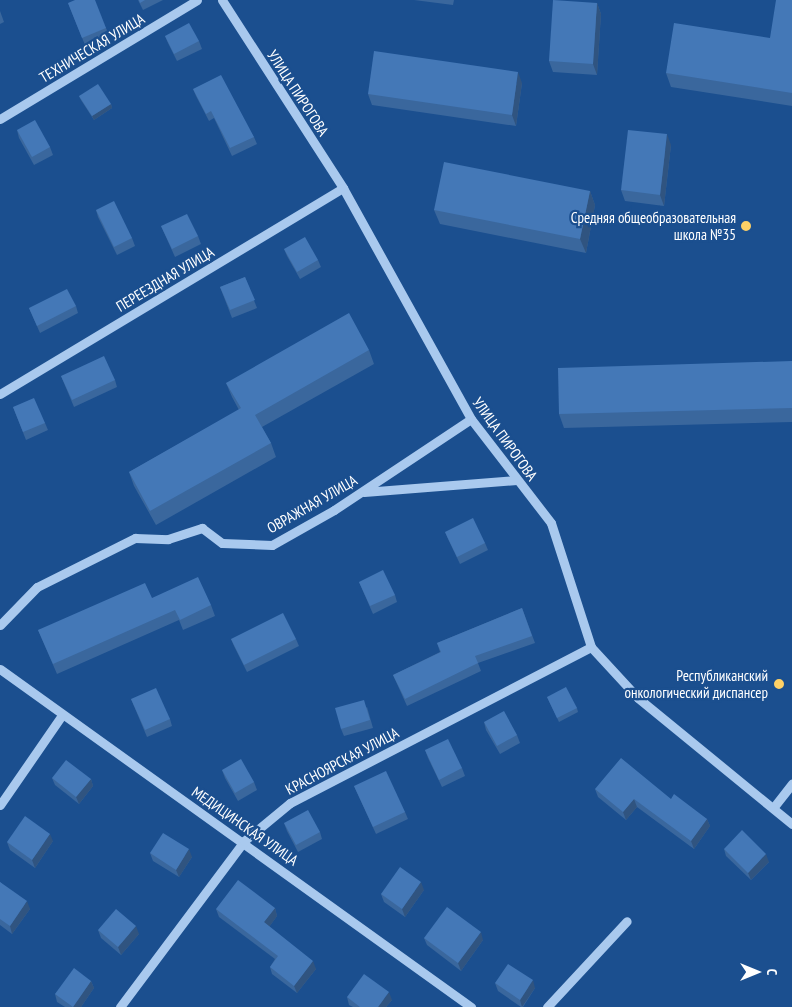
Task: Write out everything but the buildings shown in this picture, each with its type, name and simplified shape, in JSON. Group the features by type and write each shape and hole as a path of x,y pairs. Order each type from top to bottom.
{"street":[{"name":"ТЕХНИЧЕСКАЯ УЛИЦА","path":"0,119 197,0"},
{"name":"УЛИЦА ПИРОГОВА","path":"222,0 343,188 471,419 551,523 591,647 638,698 792,824"},
{"name":"ПЕРЕЕЗДНАЯ УЛИЦА","path":"0,394 343,188"},
{"name":"ОВРАЖНАЯ УЛИЦА","path":"0,625 36,587 135,538 168,539 202,528 222,543 272,545 361,492 471,419"},
{"path":"361,492 517,480"},
{"name":"КРАСНОЯРСКАЯ УЛИЦА","path":"120,1007 244,841 290,803 591,647"},
{"name":"МЕДИЦИНСКАЯ УЛИЦА","path":"0,669 62,716 244,841 472,1007"},
{"path":"0,805 62,716"},
{"path":"773,808 792,784"},
{"path":"547,1007 627,921"}],"place":[{"name":"Средняя общеобразовательная школа №35","path":"746,226"},
{"name":"Республиканский онкологический диспансер","path":"779,684"}]}
